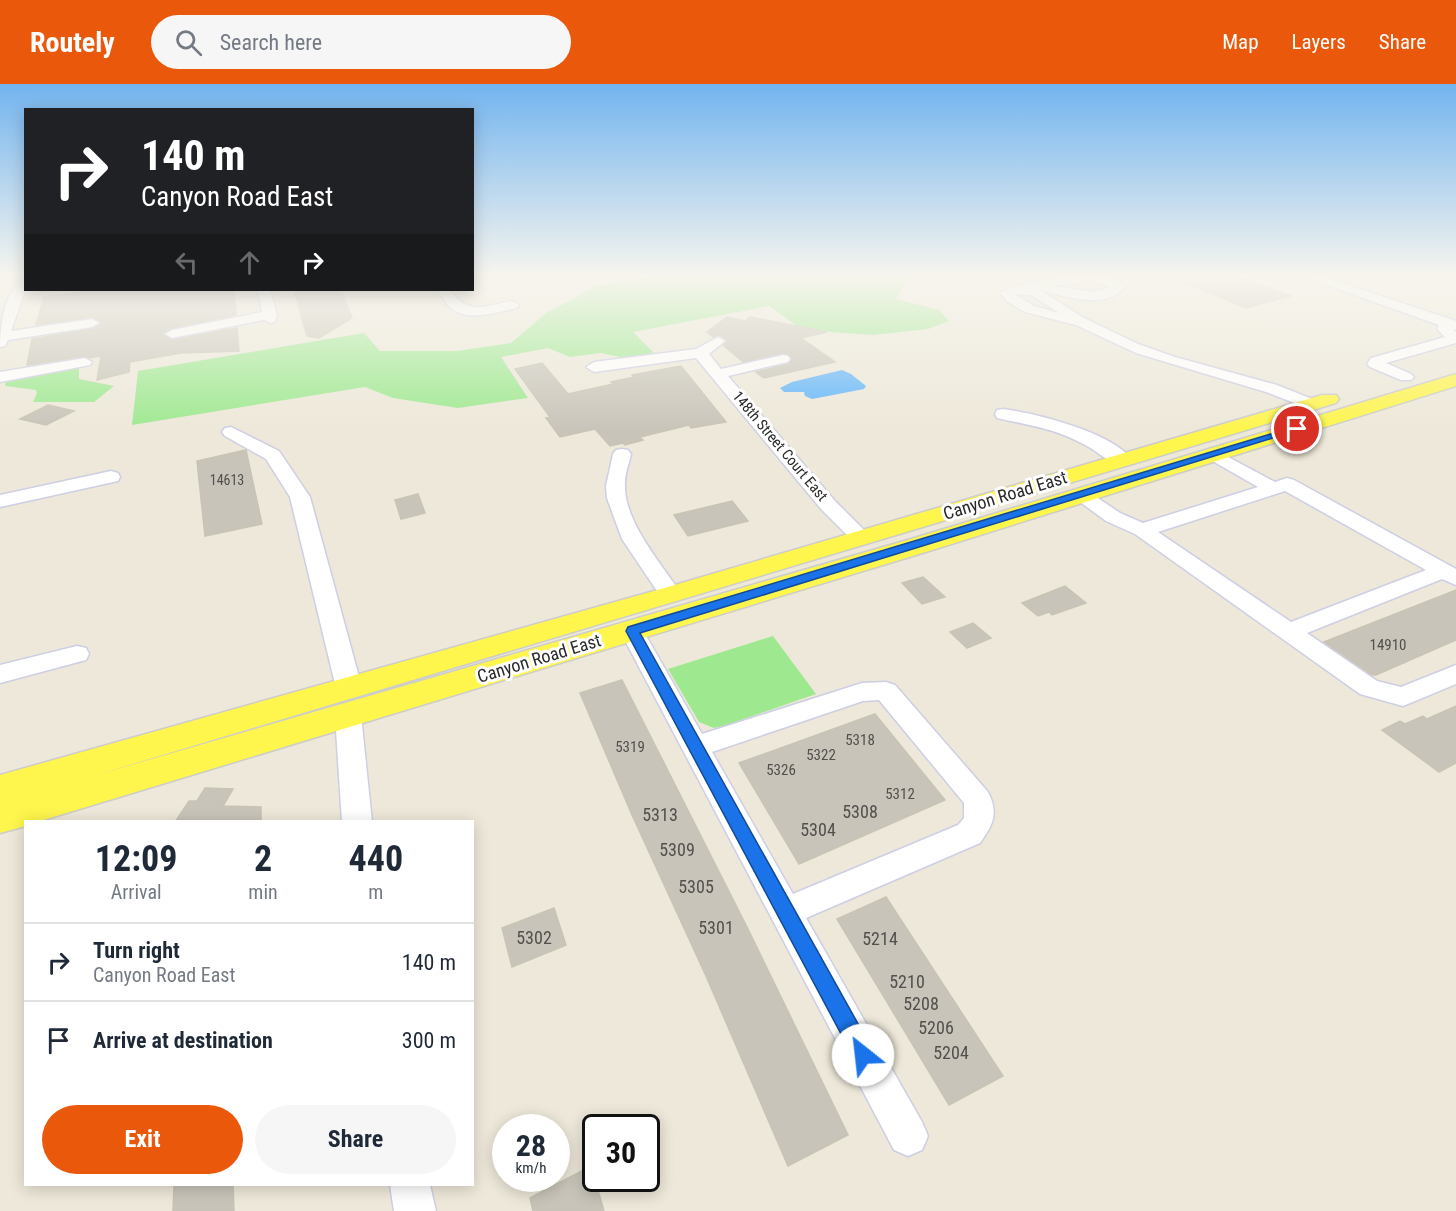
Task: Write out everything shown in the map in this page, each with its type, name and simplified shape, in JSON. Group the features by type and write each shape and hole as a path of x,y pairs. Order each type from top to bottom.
{"main road":[{"name":"Canyon Road East","path":"0,818 671,595 1406,377 1455,377"},
{"name":"Canyon Road East","path":"0,789 632,631 920,546 1215,455 1455,377"},
{"path":"920,546 1008,503 1003,496"}],"street":[{"path":"1,340 73,327"},
{"path":"172,334 215,327"},
{"path":"1090,327 1149,353 1280,390 1311,404"},
{"path":"1406,377 1379,367 1375,364 1376,361 1451,340 1453,337 1444,329 1449,327"},
{"path":"594,367 700,352 718,341"},
{"name":"148th Street Court East","path":"700,352 828,505 861,538"},
{"path":"718,374 783,359"},
{"path":"0,377 85,362"},
{"path":"1003,414 1028,416 1050,422 1098,443 1123,460"},
{"path":"231,432 273,455 300,497 349,701 357,820"},
{"path":"622,454 615,486 632,539 671,595"},
{"path":"1215,455 1272,488"},
{"path":"0,501 111,477"},
{"path":"1142,530 1287,484 1450,575"},
{"path":"1082,496 1113,517 1142,530 1369,688 1403,697 1456,674"},
{"path":"1288,632 1450,575"},
{"path":"632,631 908,1136"},
{"path":"0,674 76,654"},
{"path":"696,747 862,692 886,691 978,800 979,821 969,834 785,912"},
{"path":"410,1186 415,1211"}],"green space":[{"path":"530,327 661,327 633,332 655,354 620,357 601,353 570,357 548,348 501,357 528,398 458,408 393,398 365,387 132,425 138,371 364,333 380,351 457,351 511,343"},
{"path":"798,327 934,327 873,335 803,330"},
{"path":"79,367 79,379 114,386 94,402 33,402 36,390 5,386 6,379"},
{"path":"773,636 816,694 724,726 714,728 699,722 668,669"}],"water":[{"path":"842,370 866,386 864,389 812,399 805,396 804,392 784,392 780,388 792,382"}],"building":[{"path":"96,327 179,327 172,328 163,335 172,340 237,328 239,351 181,353 130,362 129,372 97,380 101,356 89,358 85,356 27,365 32,339"},
{"path":"304,327 338,327 319,338 307,336"},
{"path":"714,327 799,327 827,332 801,338 835,362 764,378 756,372 789,364 792,358 783,353 743,362 723,345 726,339 719,335 713,337 707,332"},
{"path":"542,363 568,394 613,384 611,382 634,377 632,375 681,366 726,422 691,428 689,425 640,437 643,440 625,445 623,443 610,446 595,429 560,437 546,418 550,417 515,369"},
{"path":"48,405 74,411 46,425 20,419"},
{"path":"246,450 262,524 205,536 197,461"},
{"path":"418,494 425,513 401,519 395,500"},
{"path":"732,501 748,521 688,536 674,515"},
{"path":"923,577 945,597 922,604 902,583"},
{"path":"1065,586 1086,603 1052,615 1049,612 1038,616 1022,603"},
{"path":"1456,590 1456,640 1376,675 1372,675 1324,642"},
{"path":"973,623 991,638 967,648 950,632"},
{"path":"622,680 747,927 848,1135 788,1166 580,693"},
{"path":"1456,706 1456,763 1439,772 1382,730 1400,721 1405,724 1423,716 1427,719"},
{"path":"875,714 945,800 799,864 739,763"},
{"path":"205,788 233,789 223,806 261,807 261,820 176,820 189,801 197,801"},
{"path":"886,897 1003,1076 949,1105 837,919"},
{"path":"554,908 566,945 512,967 502,928"},
{"path":"582,1171 582,1192 599,1192 604,1211 533,1211 530,1198 541,1192 570,1192 570,1177"},
{"path":"174,1186 233,1186 234,1211 173,1211"}],"route":[{"path":"863,1055 632,631 920,546 1297,429"}]}
